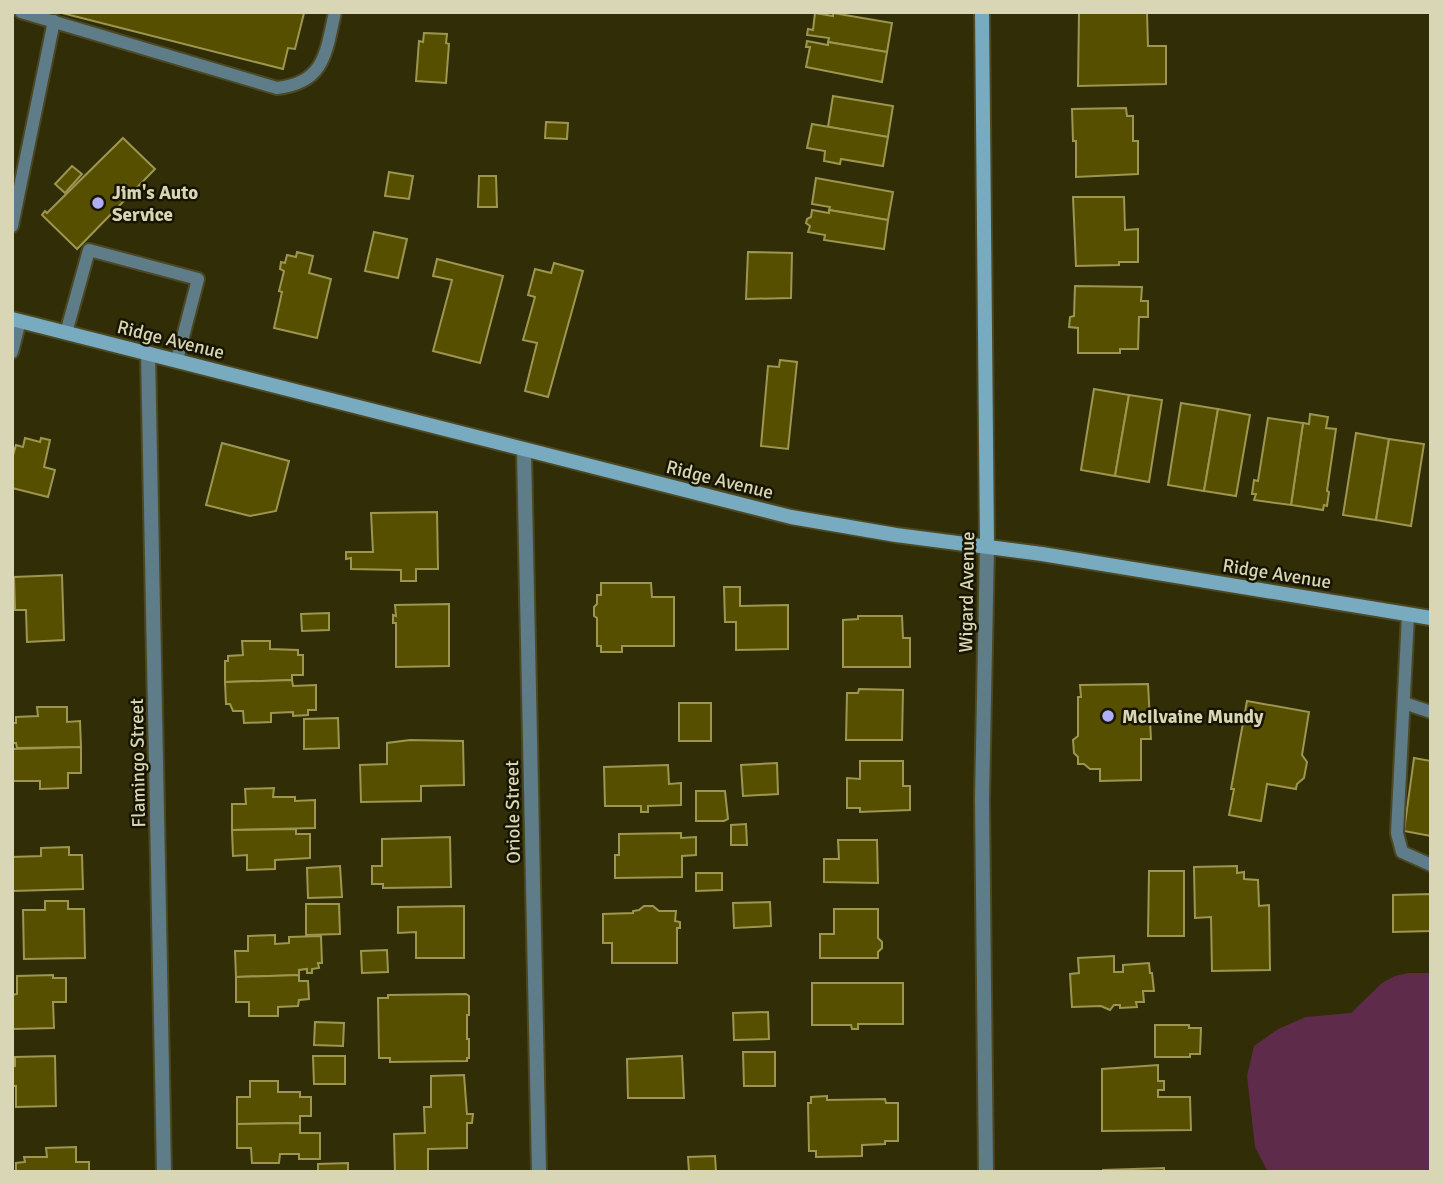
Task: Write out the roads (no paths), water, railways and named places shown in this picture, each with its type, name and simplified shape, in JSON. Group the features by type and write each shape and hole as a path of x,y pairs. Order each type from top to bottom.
{"main road":[{"name":"Wigard Avenue","path":"982,12 987,546"},
{"name":"Ridge Avenue","path":"16,320 792,517 1431,618"}],"street":[{"name":"Flamingo Street","path":"148,353 164,1172"},
{"name":"Oriole Street","path":"524,451 539,1172"},
{"name":"Wigard Avenue","path":"986,1172 982,800 987,546"}],"lane":[{"path":"21,12 277,88 292,87 317,70 325,56 335,12"},
{"path":"12,226 54,21"},
{"path":"66,333 89,250 198,279 177,360"},
{"path":"12,352 16,320"},
{"path":"1408,615 1396,833 1402,852 1431,865"},
{"path":"1404,703 1431,712"}],"place":[{"name":"Jim's Auto Service","path":"98,203"},
{"name":"McIlvaine Mundy","path":"1108,716"}]}
